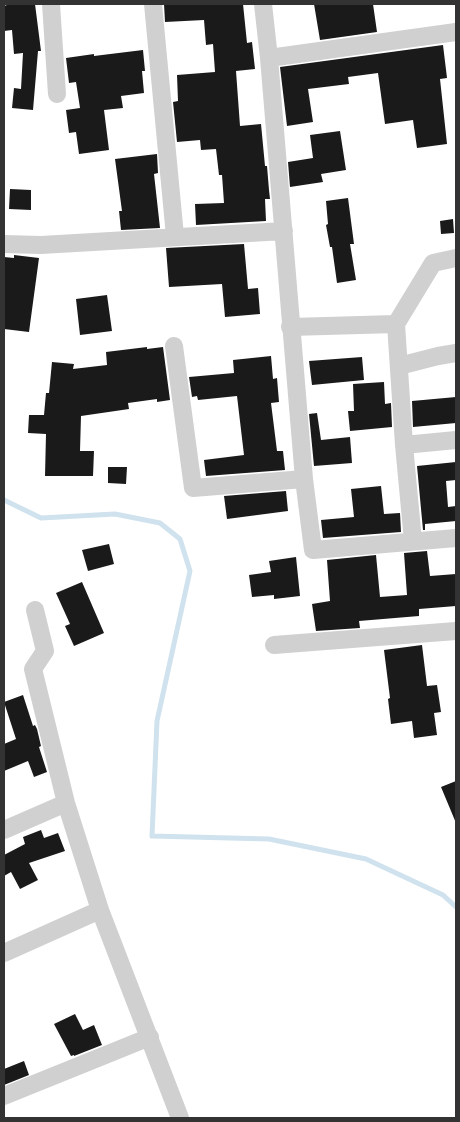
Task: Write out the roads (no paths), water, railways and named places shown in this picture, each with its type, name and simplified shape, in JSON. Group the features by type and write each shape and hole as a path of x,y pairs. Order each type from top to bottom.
{"street":[{"path":"50,4 57,94"},
{"path":"153,4 175,236"},
{"path":"263,4 284,231 290,327 304,479 313,550 456,538"},
{"path":"269,58 456,32"},
{"path":"4,244 41,246 175,236 284,231"},
{"path":"413,541 396,324 433,263 456,258"},
{"path":"290,327 396,324"},
{"path":"174,346 193,488 304,479"},
{"path":"399,366 456,353"},
{"path":"404,444 456,440"},
{"path":"35,610 46,651 32,669 66,803 100,910 180,1118"},
{"path":"274,645 456,631"},
{"path":"4,830 66,803"},
{"path":"4,953 100,910"},
{"path":"4,1096 150,1037"}],"waterway":[{"path":"4,500 41,518 115,514 160,523 180,539 190,571 157,721 152,836 269,839 366,859 443,895 456,907"}]}
